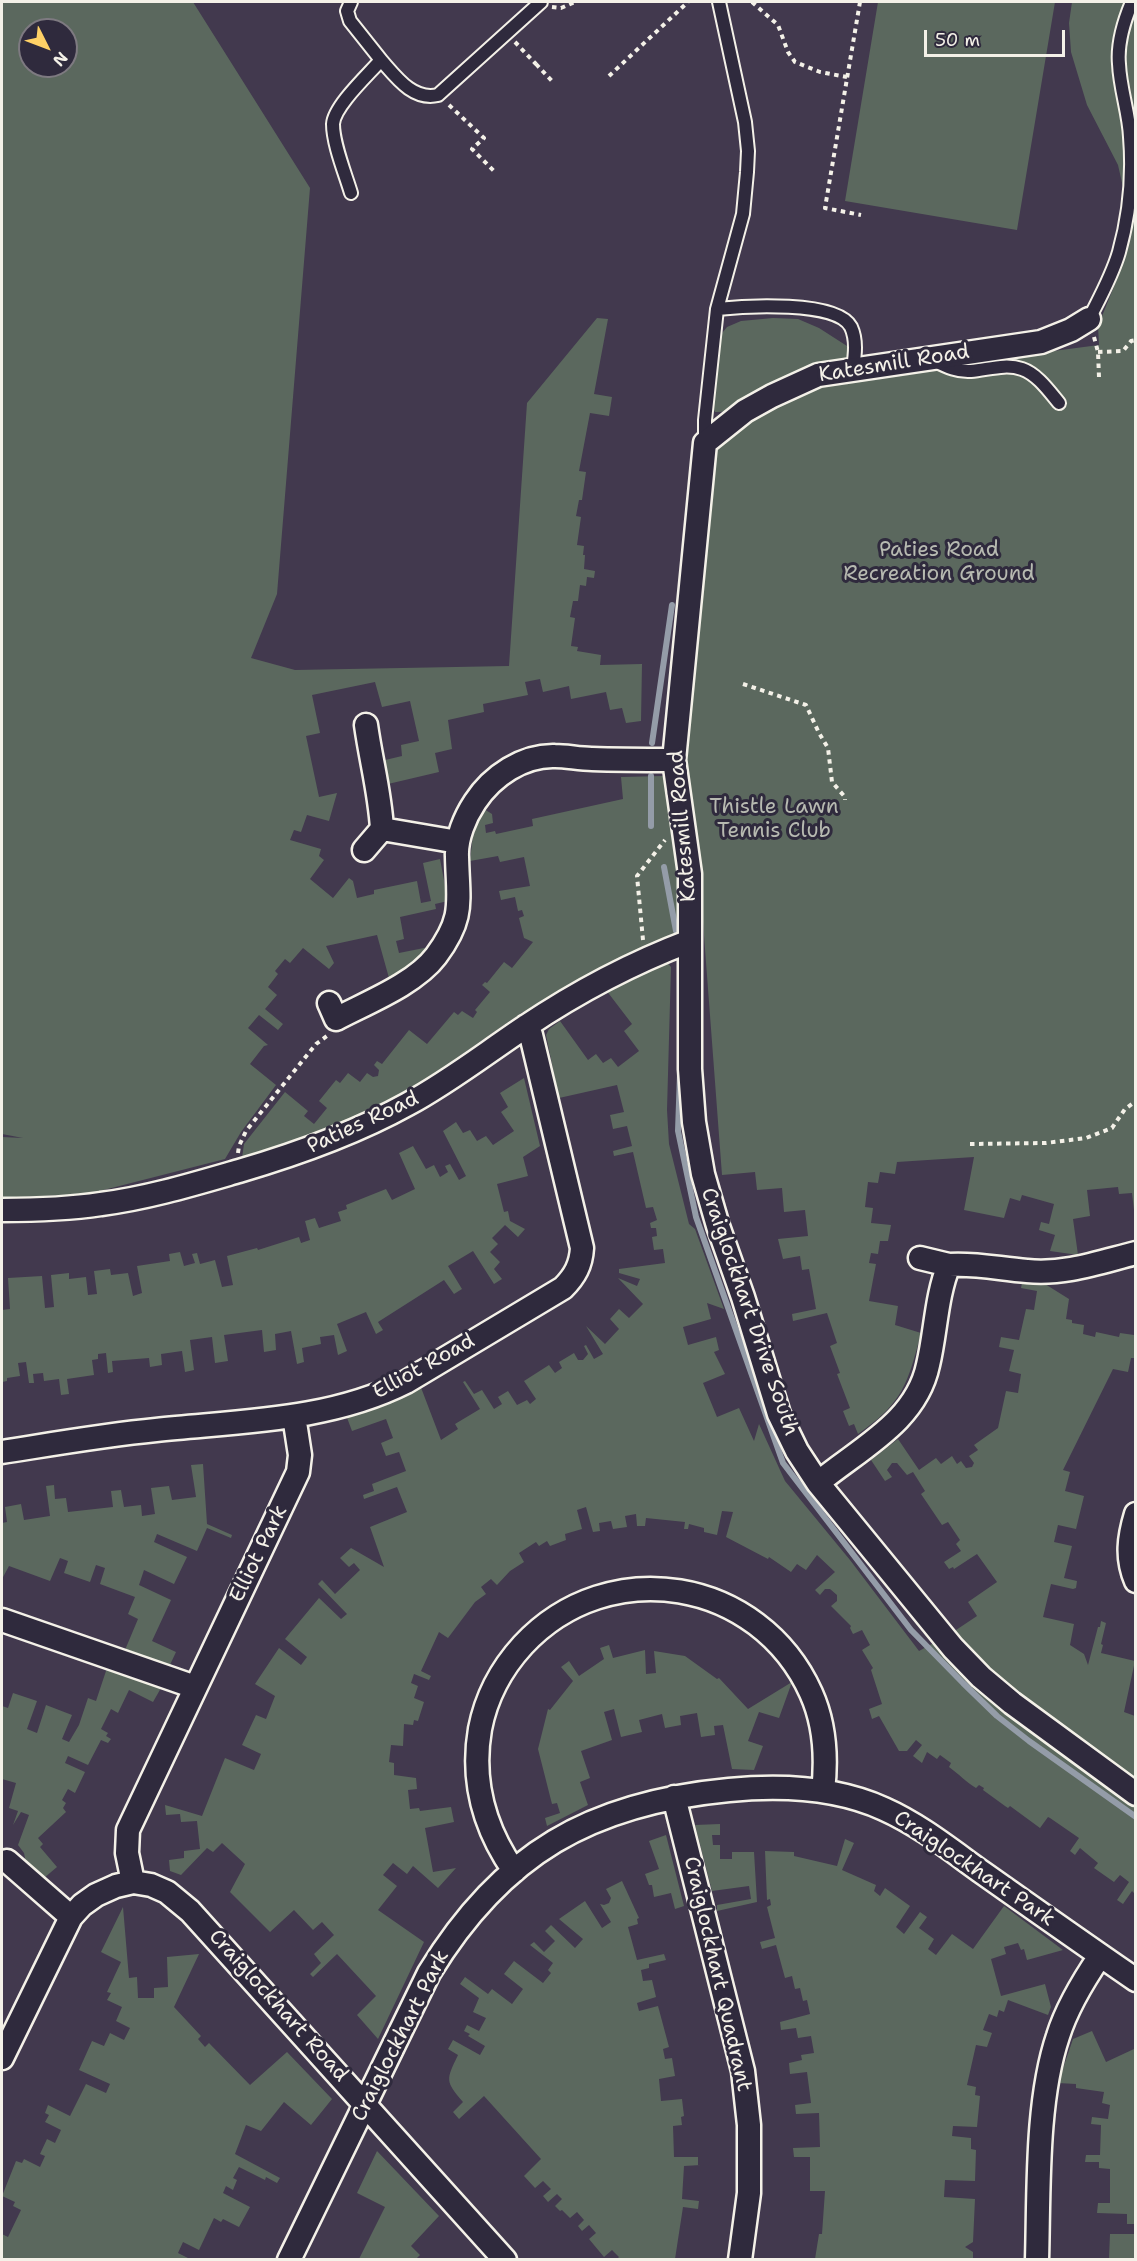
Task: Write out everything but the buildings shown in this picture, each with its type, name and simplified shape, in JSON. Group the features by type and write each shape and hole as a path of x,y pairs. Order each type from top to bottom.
{"street":[{"name":"Katesmill Road","path":"690,941 690,874 674,760 705,443 745,411 818,375 853,368 1041,342 1071,330 1089,319"},
{"path":"364,850 382,829 381,799 373,773 366,725"},
{"path":"331,1019 420,972 442,948 454,926 459,905 456,856 458,843 469,812 493,780 520,763 553,756 589,759 674,760"},
{"path":"382,829 458,843"},
{"name":"Paties Road","path":"2,1210 38,1210 102,1204 150,1195 288,1157 364,1127 409,1104 526,1026 613,975 645,958 690,941"},
{"name":"Craiglockhart Drive South","path":"690,941 690,1069 694,1122 702,1174 779,1414 798,1451 818,1483 953,1648 981,1677 1012,1703 1136,1794"},
{"name":"Elliot Road","path":"2,1452 152,1430 294,1416 341,1408 389,1390 422,1373 563,1288 573,1278 578,1268 582,1248 531,1035 526,1026"},
{"path":"920,1258 949,1265 969,1263 1028,1271 1054,1271 1080,1268 1136,1253"},
{"path":"818,1483 888,1430 917,1396 928,1368 943,1280 949,1265"},
{"name":"Elliot Park","path":"133,1882 128,1853 128,1830 298,1472 300,1455 294,1416"},
{"path":"1136,1514 1129,1548 1131,1570 1136,1581"},
{"path":"514,1871 493,1838 479,1790 478,1741 488,1703 505,1668 531,1637 562,1613 598,1597 637,1589 676,1590 723,1604 765,1631 792,1660 811,1694 820,1722 825,1751 823,1791"},
{"path":"2,1620 195,1687"},
{"name":"Craiglockhart Park","path":"289,2259 429,1973 443,1950 471,1914 514,1871 537,1852 576,1828 626,1808 707,1792 767,1788 823,1791 868,1803 902,1819 951,1851 1136,1980"},
{"name":"Craiglockhart Quadrant","path":"675,1797 743,2071 749,2125 749,2193 740,2259"},
{"path":"7,1861 71,1917"},
{"path":"2,2058 9,2021 71,1917 96,1895 116,1886 133,1882"},
{"name":"Craiglockhart Road","path":"133,1882 152,1885 167,1892 190,1911 505,2259"},
{"path":"1037,2259 1040,2154 1049,2068 1058,2035 1069,2009 1100,1956"}],"lane":[{"path":"351,2 347,11 350,21 381,60 411,91 431,97 438,95 541,2"},
{"path":"705,443 705,420 717,309 743,214 748,151 743,111 719,2"},
{"name":"Katesmill Road","path":"1089,319 1108,282 1119,251 1125,218 1131,166 1130,135 1118,63 1121,34 1132,2"},
{"path":"351,193 333,123 336,113 381,60"},
{"path":"717,309 781,306 824,310 843,319 851,326 856,347 853,368"},
{"path":"931,358 955,369 970,371 990,368 1021,368 1040,382 1059,403"}],"path":[{"path":"541,2 550,7 561,8 575,2"},
{"path":"609,76 688,2"},
{"path":"752,2 778,26 788,52 795,62 806,68 847,77"},
{"path":"860,2 825,208 861,215"},
{"path":"519,46 552,81"},
{"path":"438,95 484,138 472,149 494,171"},
{"path":"1099,376 1098,352 1123,351 1131,341 1136,340"},
{"path":"744,684 807,705 828,748 831,782 845,797 845,800"},
{"path":"645,958 637,876 681,820"},
{"path":"238,1171 238,1146 242,1138 309,1053 331,1019"},
{"path":"970,1144 1046,1143 1086,1138 1112,1128 1125,1109 1136,1101"}],"green space":[{"path":"2,2 193,2 310,188 277,594 251,658 295,670 509,666 527,403 597,318 608,319 594,394 612,397 609,416 590,413 579,471 586,472 582,500 579,500 576,516 581,517 577,545 584,546 584,569 595,571 594,578 587,577 586,586 580,585 578,601 573,601 570,617 575,618 571,646 578,647 577,651 601,655 600,665 642,664 641,721 626,723 622,708 610,710 606,692 571,699 569,686 543,692 540,679 525,682 528,695 483,704 484,712 448,720 452,749 435,753 439,772 388,784 381,761 402,756 401,745 419,741 410,701 382,707 375,682 312,695 320,733 306,736 319,797 337,793 329,821 307,815 301,832 294,830 290,840 321,849 319,856 324,860 310,879 333,898 349,878 353,881 357,898 374,894 374,890 417,881 421,903 431,901 423,863 440,859 448,901 435,904 436,909 400,917 404,939 396,941 399,953 429,947 417,962 389,978 377,935 326,946 334,963 329,969 303,948 290,963 285,959 275,971 278,974 268,987 277,995 265,1009 283,1024 278,1030 259,1015 248,1028 268,1045 264,1046 250,1064 276,1085 241,1132 225,1159 88,1194 2,1198 2,1137 23,1138 2,1134"},
{"path":"878,2 1055,2 1017,230 845,201"},
{"name":"Paties Road Recreation Ground","path":"1072,2 1135,2 1135,1210 1132,1193 1119,1194 1118,1187 1087,1190 1090,1216 1073,1219 1078,1255 1050,1251 1055,1235 1039,1230 1041,1222 1049,1224 1054,1204 1022,1195 1020,1201 1010,1198 1004,1218 964,1210 974,1157 897,1162 895,1174 880,1172 878,1183 868,1182 865,1207 873,1208 871,1223 891,1225 888,1241 880,1241 878,1254 871,1253 869,1263 876,1264 869,1301 898,1306 895,1325 921,1333 902,1391 885,1412 858,1434 854,1424 849,1426 843,1411 850,1408 837,1374 840,1373 830,1346 837,1343 827,1313 793,1321 792,1314 816,1309 809,1269 802,1270 800,1256 783,1259 778,1239 808,1236 805,1210 784,1212 782,1188 757,1190 755,1172 722,1175 702,909 687,779 686,729 714,451 732,433 807,388 841,379 1099,345 1098,326 1115,284 1124,253 1130,218 1118,165 1087,105 1071,52 1069,23"},
{"path":"773,318 798,319 819,328 847,346 847,356 843,361 789,375 744,404 715,412 711,404 718,338 727,327 741,321"},
{"path":"664,776 680,874 681,933 639,949 526,1015 523,1012 430,1076 372,1110 324,1130 242,1158 244,1144 285,1092 308,1111 304,1116 314,1124 327,1108 319,1101 336,1080 340,1083 348,1073 360,1082 367,1073 373,1077 378,1076 379,1070 374,1065 377,1061 382,1064 409,1030 427,1044 454,1012 458,1015 462,1011 473,1018 477,1012 475,1010 490,992 482,985 487,983 504,962 512,968 533,942 524,938 519,918 524,916 522,910 518,911 515,897 501,900 499,891 530,886 524,857 500,862 498,856 470,861 473,834 484,809 492,814 493,823 485,825 486,833 495,831 496,834 533,826 532,819 623,799 621,777"},
{"path":"665,960 671,967 667,1110 669,1144 689,1224 695,1229 724,1309 707,1303 711,1319 683,1327 688,1345 716,1337 719,1350 714,1352 725,1374 703,1383 717,1417 739,1408 754,1441 759,1424 785,1481 850,1560 919,1651 977,1616 968,1602 997,1582 977,1554 954,1569 953,1567 949,1569 944,1562 961,1551 956,1544 960,1540 948,1522 942,1525 921,1494 925,1491 913,1472 907,1475 897,1463 892,1463 887,1470 892,1477 885,1481 871,1460 898,1439 919,1470 936,1458 941,1464 952,1456 957,1464 961,1461 966,1468 972,1467 974,1463 969,1456 978,1450 974,1445 998,1428 1006,1391 1018,1393 1021,1374 1009,1371 1014,1350 999,1347 1001,1337 1019,1340 1026,1309 1034,1310 1037,1291 1021,1288 1022,1283 1045,1284 1069,1299 1066,1319 1072,1320 1072,1323 1084,1325 1083,1334 1095,1337 1096,1332 1119,1337 1120,1333 1134,1335 1135,1332 1135,1358 1131,1358 1128,1372 1113,1369 1063,1470 1070,1472 1065,1491 1084,1496 1076,1529 1058,1525 1054,1542 1072,1546 1064,1578 1077,1581 1076,1588 1073,1589 1051,1584 1043,1617 1074,1624 1070,1645 1084,1654 1088,1665 1101,1621 1106,1623 1101,1653 1135,1661 1124,1712 1135,1716 1135,1894 1132,1891 1123,1904 1117,1900 1129,1882 1120,1875 1114,1882 1094,1868 1098,1863 1080,1848 1075,1855 1070,1851 1079,1838 1050,1818 1048,1817 1040,1828 1010,1806 1008,1808 1005,1806 983,1790 984,1788 979,1785 976,1788 949,1767 951,1763 940,1755 937,1759 927,1752 922,1763 913,1756 922,1745 916,1740 907,1751 899,1751 879,1716 872,1719 869,1709 882,1704 871,1670 873,1668 862,1650 870,1645 862,1630 853,1634 851,1626 831,1606 837,1601 837,1595 830,1589 825,1589 820,1595 815,1590 835,1572 817,1555 806,1570 797,1564 791,1572 769,1557 768,1559 726,1537 733,1512 722,1511 717,1535 704,1532 704,1528 689,1524 688,1529 684,1529 685,1522 646,1518 645,1526 637,1526 636,1514 625,1516 627,1527 613,1529 611,1521 599,1523 600,1531 593,1532 586,1507 577,1510 582,1529 565,1534 566,1540 550,1546 547,1541 539,1546 536,1542 519,1553 524,1562 510,1571 497,1585 491,1579 481,1587 486,1594 475,1602 448,1638 439,1632 421,1671 431,1676 429,1680 414,1674 411,1683 418,1686 414,1698 424,1702 418,1721 414,1720 413,1725 404,1724 403,1746 391,1745 389,1762 394,1763 394,1775 416,1778 417,1789 408,1790 410,1809 419,1808 420,1811 451,1807 454,1822 425,1828 433,1872 456,1868 438,1888 413,1866 407,1874 393,1863 383,1875 397,1886 378,1910 424,1942 378,2039 357,2015 376,1996 337,1954 313,1977 310,1974 321,1963 314,1954 334,1935 322,1922 313,1930 294,1910 270,1932 230,1892 245,1864 222,1843 213,1852 207,1848 181,1875 170,1871 169,1860 184,1858 184,1851 200,1849 197,1821 181,1822 180,1814 166,1815 165,1805 202,1816 225,1758 254,1770 261,1754 242,1745 256,1715 266,1719 275,1696 255,1684 279,1648 301,1665 307,1657 285,1639 319,1598 341,1619 347,1614 318,1584 322,1580 335,1594 360,1570 354,1563 349,1567 340,1558 351,1548 384,1567 370,1527 407,1512 397,1487 364,1499 363,1495 374,1491 372,1484 406,1471 399,1452 386,1456 381,1443 393,1438 386,1419 352,1431 346,1415 420,1385 441,1440 458,1429 455,1424 480,1409 463,1382 465,1381 474,1394 482,1390 494,1409 502,1404 498,1397 508,1391 517,1405 527,1400 530,1404 536,1399 524,1381 549,1365 555,1373 562,1368 559,1362 574,1353 578,1360 583,1360 588,1354 584,1346 586,1345 594,1359 603,1354 586,1326 605,1344 619,1329 610,1319 619,1309 629,1318 643,1304 618,1278 637,1286 640,1279 619,1273 619,1269 665,1263 663,1249 654,1250 652,1237 657,1236 656,1228 651,1228 650,1223 657,1220 653,1207 646,1208 633,1152 614,1156 613,1151 632,1146 627,1126 613,1129 610,1115 624,1112 617,1085 559,1098 546,1035 549,1029 560,1021 588,1060 596,1054 603,1063 611,1058 618,1067 639,1051 624,1031 632,1024 606,990"},
{"path":"524,1078 540,1146 523,1157 528,1176 497,1184 504,1212 508,1211 510,1221 525,1229 518,1237 505,1225 492,1238 498,1244 490,1252 500,1262 494,1269 502,1279 494,1284 473,1251 448,1266 462,1289 454,1294 444,1280 378,1322 383,1330 376,1334 366,1312 337,1324 347,1351 338,1355 334,1335 320,1337 321,1344 302,1348 304,1362 297,1364 291,1331 275,1334 276,1350 264,1352 262,1330 224,1335 228,1361 215,1363 212,1337 190,1340 194,1370 185,1372 182,1351 161,1354 162,1365 150,1367 149,1358 112,1361 113,1372 108,1373 106,1353 98,1354 98,1359 92,1360 94,1375 67,1379 69,1394 61,1395 59,1379 44,1381 43,1373 33,1374 34,1383 29,1383 26,1362 18,1363 20,1376 7,1378 7,1381 2,1382 2,1310 10,1309 8,1278 42,1276 45,1308 54,1307 51,1275 69,1273 69,1279 86,1277 88,1295 97,1294 94,1271 110,1269 111,1275 128,1273 133,1296 142,1293 137,1266 170,1261 169,1254 180,1252 184,1266 195,1263 192,1254 197,1253 200,1264 215,1260 222,1287 233,1285 227,1256 257,1248 258,1250 299,1237 301,1243 310,1240 305,1221 315,1218 319,1228 341,1221 338,1212 347,1209 346,1205 386,1189 392,1200 415,1189 399,1153 413,1146 426,1169 434,1165 440,1177 448,1172 445,1166 450,1164 459,1180 466,1176 443,1131 456,1122 463,1133 470,1130 477,1141 486,1136 493,1145 514,1131 501,1112 508,1107 500,1093"},
{"path":"203,1464 207,1524 232,1535 231,1538 207,1528 197,1551 157,1534 154,1542 187,1557 174,1584 144,1570 139,1585 171,1600 152,1641 176,1652 169,1667 125,1650 138,1619 128,1614 135,1597 100,1584 105,1568 96,1565 90,1582 64,1573 68,1561 60,1558 50,1581 9,1566 2,1579 2,1523 7,1522 5,1507 21,1504 24,1520 50,1516 46,1486 54,1485 55,1499 66,1498 68,1512 113,1507 111,1491 121,1490 124,1507 141,1505 142,1516 155,1514 151,1488 169,1486 172,1500 196,1497 191,1465"},
{"path":"609,1645 613,1658 645,1650 646,1674 656,1673 654,1651 685,1656 717,1679 719,1678 748,1709 792,1682 779,1718 759,1712 748,1741 763,1746 754,1770 732,1769 723,1725 714,1726 715,1735 701,1737 697,1713 680,1716 681,1725 665,1728 662,1714 639,1720 642,1732 621,1737 614,1709 604,1712 612,1740 581,1751 590,1778 580,1782 588,1805 547,1826 545,1818 560,1813 557,1803 552,1804 538,1749 548,1709 550,1710 573,1681 561,1667 569,1661 579,1676 604,1659 600,1648"},
{"path":"107,1668 161,1688 153,1702 129,1690 118,1713 111,1709 101,1729 108,1733 106,1736 111,1739 108,1743 101,1740 88,1765 68,1756 65,1763 85,1772 75,1793 68,1789 62,1800 66,1803 63,1808 66,1812 38,1838 43,1844 40,1847 57,1867 44,1878 26,1863 24,1853 18,1845 29,1815 21,1812 13,1825 18,1811 9,1808 16,1783 2,1779 2,1706 8,1708 13,1693 37,1701 27,1729 37,1733 46,1705 72,1715 62,1739 69,1742 79,1725 88,1698 96,1701"},
{"path":"720,1824 720,1835 712,1835 713,1845 720,1845 720,1859 732,1859 732,1852 754,1852 757,1902 717,1911 717,1905 751,1899 749,1886 712,1891 695,1825"},
{"path":"666,1835 684,1906 675,1909 671,1893 654,1897 652,1885 649,1885 645,1874 659,1869 649,1841"},
{"path":"845,1839 854,1843 842,1870 876,1885 874,1891 880,1896 885,1888 910,1906 896,1927 904,1934 920,1912 927,1917 919,1928 934,1939 928,1949 936,1955 952,1934 973,1949 1004,1906 1063,1950 1027,1960 1024,1949 1021,1950 1018,1943 1004,1947 1006,1954 991,1959 1001,1996 1045,1984 1051,2007 1048,2015 1008,2000 1004,2012 999,2010 997,2017 989,2014 983,2030 992,2033 987,2047 976,2045 967,2085 976,2087 975,2095 980,2096 977,2127 953,2126 952,2136 971,2138 971,2149 976,2150 975,2181 945,2180 944,2197 975,2199 973,2242 965,2247 973,2252 973,2259 815,2259 819,2234 822,2234 825,2191 810,2191 810,2157 794,2157 793,2148 820,2147 819,2113 796,2114 795,2105 811,2103 807,2072 790,2074 789,2063 802,2060 801,2055 814,2053 811,2036 798,2038 796,2028 781,2030 780,2022 810,2014 807,2000 803,2001 800,1988 795,1989 792,1976 785,1978 776,1945 762,1949 760,1942 775,1938 767,1907 771,1905 770,1899 767,1900 765,1851 794,1852 794,1856 837,1866"},
{"path":"622,1881 639,1918 637,1919 638,1924 628,1927 637,1960 664,1954 666,1960 649,1964 649,1968 641,1970 643,1981 652,1980 656,1997 637,2003 639,2011 658,2006 669,2047 663,2049 665,2059 672,2058 675,2076 659,2079 661,2101 682,2099 684,2116 681,2117 682,2125 673,2126 674,2157 698,2157 698,2165 701,2165 684,2166 682,2199 699,2201 698,2209 683,2207 675,2259 617,2259 619,2257 612,2250 604,2257 589,2239 596,2233 589,2225 582,2231 578,2226 584,2220 577,2212 570,2218 555,2206 562,2199 557,2194 548,2202 543,2196 551,2189 543,2181 535,2188 524,2176 541,2159 484,2096 459,2119 453,2112 463,2102 449,2080 458,2055 448,2049 453,2040 480,2055 485,2046 464,2031 467,2025 479,2031 486,2018 473,2012 479,1998 460,1984 465,1977 488,1994 492,1989 512,2004 523,1989 504,1974 514,1961 543,1983 551,1973 548,1970 553,1963 530,1945 534,1942 544,1952 555,1941 545,1931 551,1925 575,1948 583,1939 559,1919 585,1901 602,1928 611,1922 600,1904 609,1903 611,1898 606,1889"},
{"path":"123,1907 129,1978 137,1977 138,1998 154,1998 154,1988 168,1987 167,1957 199,1954 174,2007 201,2036 198,2039 205,2047 209,2043 250,2085 287,2052 332,2099 311,2125 284,2102 261,2131 246,2125 235,2154 280,2178 277,2183 266,2177 265,2180 239,2167 233,2178 237,2180 233,2190 226,2186 223,2193 250,2207 239,2227 223,2219 221,2222 214,2218 199,2250 183,2242 178,2253 190,2259 2,2259 2,2234 8,2237 21,2210 13,2206 15,2202 2,2196 16,2161 22,2163 24,2159 40,2167 45,2156 40,2154 47,2139 55,2143 61,2130 45,2122 49,2115 45,2113 48,2105 70,2116 86,2084 106,2093 110,2084 79,2070 92,2041 104,2046 110,2033 124,2040 130,2028 116,2021 122,2007 107,2000 111,1993 107,1992 121,1962 101,1952"},
{"path":"1092,2031 1106,2062 1134,2049 1136,2052 1135,2224 1127,2224 1127,2214 1097,2213 1098,2203 1110,2203 1110,2169 1099,2168 1099,2162 1085,2162 1086,2155 1100,2155 1101,2125 1091,2124 1092,2117 1108,2119 1110,2105 1102,2103 1104,2092 1076,2088 1076,2084 1058,2083 1073,2039"},
{"path":"377,2151 439,2216 411,2246 420,2255 416,2259 359,2259 385,2207 357,2193"},
{"path":"1110,2234 1135,2234 1135,2259 1109,2259"}],"waterway":[{"path":"652,743 672,605"},
{"path":"651,776 651,826"},
{"path":"664,867 676,931"},
{"path":"680,1074 678,1131 696,1217 783,1463 911,1630 963,1683 997,1716 1029,1741 1136,1817"}],"park label":[{"name":"Thistle Lawn Tennis Club","path":"774,820"}]}
